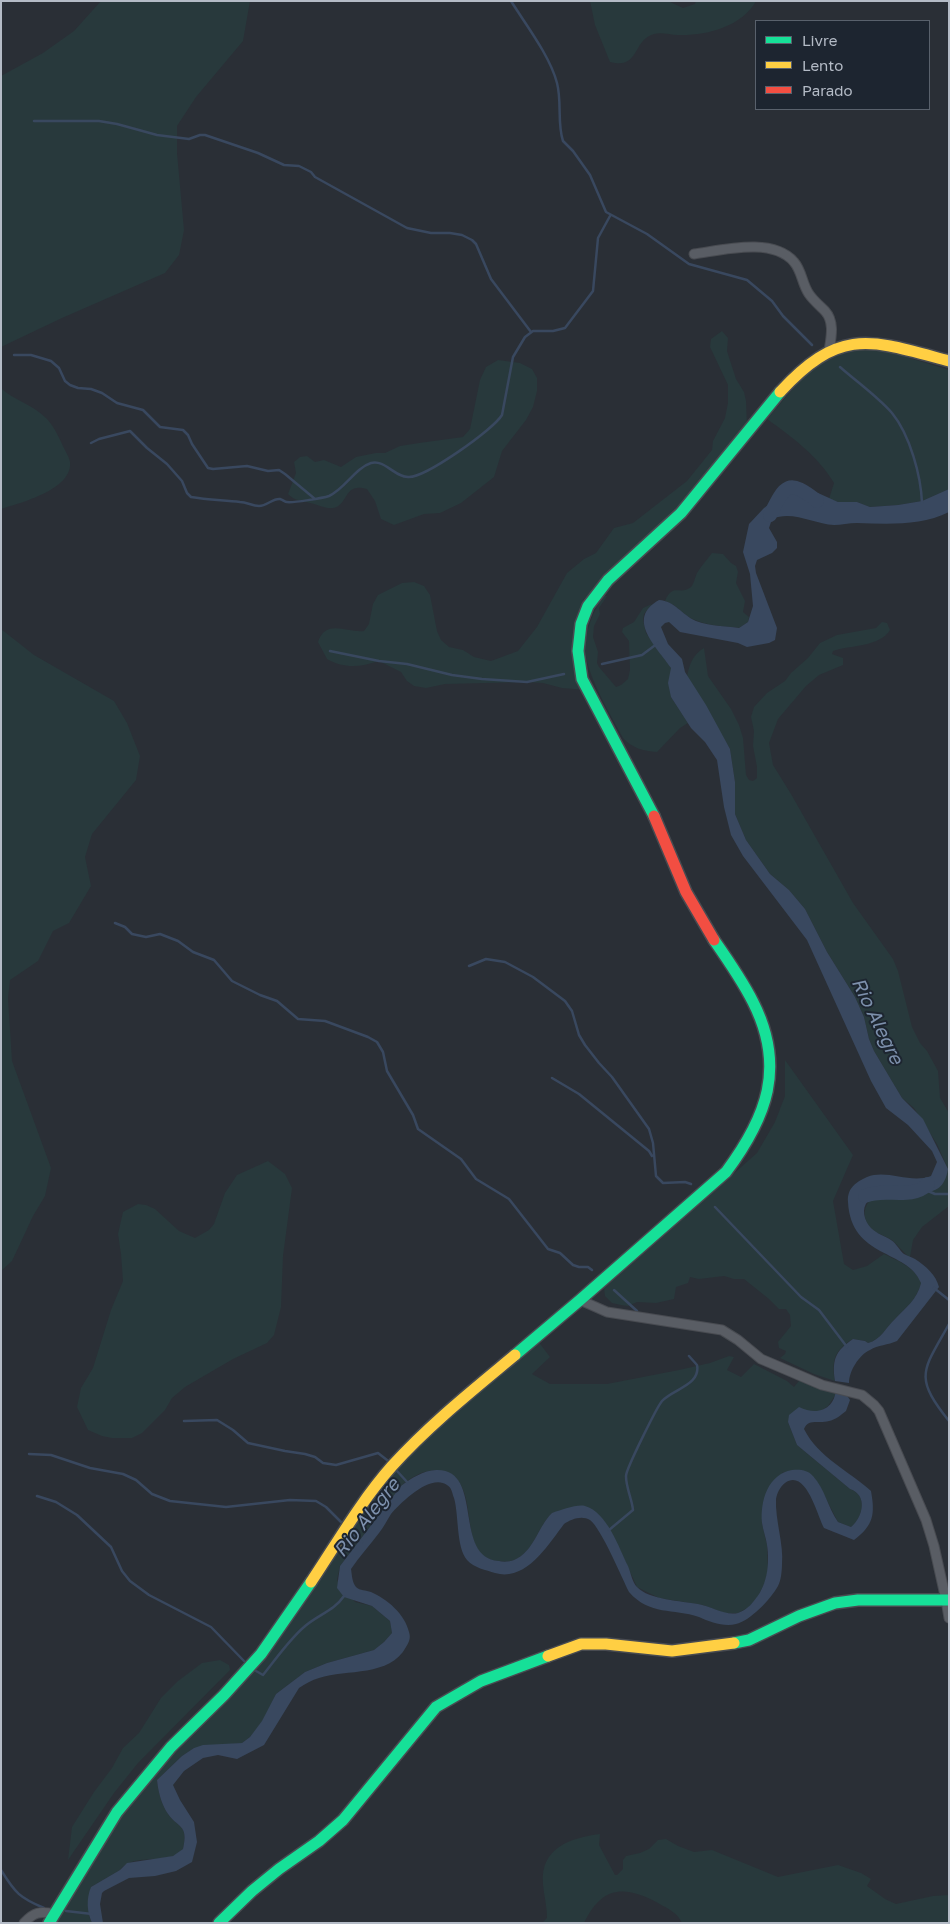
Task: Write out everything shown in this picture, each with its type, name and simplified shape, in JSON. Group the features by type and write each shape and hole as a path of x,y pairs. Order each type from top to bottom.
{"main road":[{"path":"51,1918 117,1812 171,1747 261,1654 294,1609 358,1509 392,1466 466,1396 580,1300 726,1172 758,1125 766,1103 771,1065 766,1031 748,992 691,903 649,806 582,679 578,660 578,640 581,625 588,607 603,584 622,564 662,531 695,498 737,444 796,376 812,362 840,347 856,343 870,343 949,361"},
{"path":"219,1923 252,1891 280,1868 319,1841 343,1820 436,1707 465,1688 581,1644 606,1644 672,1651 703,1648 748,1640 799,1616 835,1603 858,1600 948,1600"}],"street":[{"path":"694,254 741,247 774,250 781,252 791,259 799,270 808,293 829,318 832,326 829,352"},
{"path":"580,1300 607,1312 722,1330 762,1358 810,1380 862,1395 879,1411 926,1520 948,1600 949,1618"},
{"path":"24,1923 37,1912 51,1918"}],"shaded area":[{"path":"101,1 250,1 243,41 196,97 177,126 177,153 184,230 179,255 165,273 1,347 1,76 43,53 74,31"},
{"path":"590,1 668,1 683,8 695,4 696,1 756,1 742,17 711,32 689,35 660,33 647,37 631,58 626,62 620,63 610,62 595,25"},
{"path":"722,331 728,338 727,351 736,379 744,392 747,425 679,505 583,600 586,690 527,682 445,684 426,688 414,686 407,681 401,672 379,661 365,665 346,666 327,659 318,642 326,630 338,628 364,631 369,624 373,604 378,595 402,583 414,582 424,586 430,595 437,631 441,640 449,647 463,650 474,657 491,661 518,651 537,627 567,573 584,559 596,553 614,528 633,523 687,481 712,450 713,441 725,418 728,403 728,385 710,347 711,339"},
{"path":"851,346 887,351 949,370 949,489 922,501 898,505 870,507 857,502 838,502 829,499 834,483 828,473 804,448 767,419 814,364"},
{"path":"498,360 520,363 532,369 537,378 537,391 533,407 526,420 502,451 494,477 461,503 440,513 424,514 394,525 381,519 375,501 367,489 359,488 350,491 342,503 333,508 298,500 288,494 296,473 294,462 300,457 307,456 315,462 324,460 341,467 356,457 385,453 400,446 463,437 470,429 480,380 486,367"},
{"path":"1,388 46,418 57,434 70,462 69,472 55,487 32,499 1,509"},
{"path":"712,553 723,554 736,566 738,572 736,583 745,601 743,612 749,617 748,622 739,628 700,622 687,616 665,601 671,592 691,587 699,570"},
{"path":"604,595 607,596 599,608 600,614 594,626 593,637 598,652 597,663 616,687 628,679 630,670 629,641 622,632 623,628 634,622 643,608 652,604 644,614 643,620 646,633 671,668 671,697 688,723 680,728 657,752 638,748 623,738 605,705 588,667 585,645 587,632 594,612"},
{"path":"882,622 887,623 890,630 879,640 833,651 832,654 843,658 843,665 819,675 806,686 778,719 769,743 773,765 853,903 893,959 898,971 912,1027 938,1071 940,1098 949,1113 949,1206 922,1227 913,1240 910,1257 893,1241 875,1232 869,1226 865,1216 866,1206 872,1198 885,1192 898,1190 911,1193 948,1169 937,1144 914,1108 902,1098 874,1051 864,1017 855,997 827,952 805,909 789,890 770,874 746,840 735,814 735,782 730,749 687,677 692,660 704,648 708,676 731,709 739,725 743,738 746,775 749,780 753,781 757,778 753,746 754,731 751,717 754,707 767,693 785,681 820,643 837,635 876,628"},
{"path":"1,629 34,655 114,701 127,723 140,756 136,780 92,834 85,857 91,886 69,923 53,931 38,961 10,980 8,998 12,1061 51,1168 45,1196 33,1216 12,1261 1,1271"},
{"path":"785,1060 853,1155 833,1201 844,1264 853,1270 867,1266 884,1254 910,1269 921,1283 911,1303 880,1336 868,1343 853,1339 842,1347 834,1361 835,1381 814,1374 780,1358 786,1351 779,1348 778,1342 791,1326 790,1315 786,1309 779,1309 744,1279 724,1276 699,1279 690,1277 688,1283 676,1287 674,1299 656,1303 637,1302 628,1306 612,1303 605,1296 604,1288 757,1153 775,1122 785,1096"},
{"path":"268,1161 285,1174 292,1188 283,1256 281,1307 274,1335 267,1343 233,1359 185,1387 172,1398 165,1410 142,1433 132,1438 112,1438 88,1430 77,1407 81,1388 93,1368 111,1310 123,1281 118,1234 123,1212 138,1204 146,1205 155,1209 179,1231 195,1238 209,1230 214,1224 225,1193 237,1175"},
{"path":"538,1341 550,1357 532,1374 550,1384 607,1384 710,1363 729,1356 734,1357 727,1370 741,1377 754,1364 787,1381 794,1387 803,1376 836,1385 836,1394 828,1406 819,1412 806,1411 788,1422 797,1445 859,1496 862,1506 858,1518 851,1527 838,1522 812,1475 783,1472 762,1524 767,1545 768,1569 766,1581 757,1598 749,1607 738,1613 724,1613 703,1605 659,1598 637,1587 620,1550 585,1506 552,1513 531,1545 521,1556 514,1560 503,1562 486,1558 478,1550 473,1538 466,1497 461,1485 453,1476 438,1471 426,1471 415,1476 401,1486 340,1566 337,1580 355,1602 372,1606 390,1621 392,1633 374,1650 327,1663 305,1672 276,1694 263,1721 250,1737 242,1743 194,1748 182,1756 157,1780 160,1796 166,1811 183,1830 183,1849 176,1855 167,1858 131,1862 91,1887 89,1916 92,1923 48,1923 105,1832 221,1701 418,1442"},
{"path":"220,1660 229,1665 230,1670 138,1763 114,1793 68,1860 72,1827 112,1768 123,1748 139,1733 161,1698 178,1681 202,1663"},
{"path":"600,1834 599,1845 615,1875 623,1869 623,1860 626,1856 640,1853 649,1849 658,1840 666,1839 694,1852 712,1850 778,1877 838,1865 861,1873 871,1879 867,1886 885,1899 896,1904 933,1896 949,1895 949,1923 682,1923 675,1913 646,1897 635,1893 615,1892 598,1902 584,1923 542,1923 547,1918 543,1884 543,1872 546,1862 552,1853 568,1842"}],"water":[{"path":"949,489 949,512 938,517 916,522 834,525 787,516 772,519 769,528 777,542 777,548 772,553 757,560 755,566 777,628 775,640 769,643 747,647 738,643 680,632 669,622 661,627 668,644 682,659 685,672 730,749 735,782 735,814 746,840 770,874 789,890 805,909 827,952 855,997 864,1017 874,1051 902,1098 923,1119 948,1169 942,1185 930,1192 888,1191 875,1196 866,1204 864,1214 871,1228 893,1242 904,1254 927,1268 936,1279 939,1287 897,1341 873,1348 859,1359 849,1378 849,1383 835,1381 834,1367 839,1352 853,1339 868,1343 880,1336 911,1303 921,1283 914,1272 905,1264 869,1244 859,1234 851,1220 848,1202 849,1193 859,1181 875,1175 915,1178 931,1176 937,1162 932,1151 908,1125 886,1108 871,1081 807,940 743,856 731,835 724,807 717,760 705,742 691,728 671,697 668,683 671,668 652,642 644,624 649,608 659,600 670,603 701,623 739,628 748,622 753,606 750,574 743,552 749,524 771,503 798,490 818,493 838,502 857,502 870,507 922,501"},
{"path":"836,1385 850,1400 846,1411 838,1417 825,1422 811,1422 804,1429 817,1448 871,1491 872,1519 861,1535 854,1540 824,1528 805,1487 799,1482 792,1480 785,1483 779,1490 776,1499 782,1557 782,1572 779,1584 760,1609 747,1619 736,1624 717,1624 689,1614 654,1608 637,1600 629,1592 595,1525 590,1520 584,1518 577,1518 564,1524 535,1560 517,1572 495,1573 477,1567 470,1563 463,1554 459,1539 456,1505 450,1488 440,1482 417,1490 391,1514 381,1531 351,1569 356,1587 371,1592 383,1599 404,1619 410,1638 399,1657 379,1668 330,1675 309,1682 299,1688 264,1745 237,1759 218,1755 203,1758 184,1771 173,1785 194,1822 197,1842 192,1862 176,1871 155,1876 129,1878 104,1891 100,1904 103,1923 92,1923 88,1905 91,1887 120,1870 127,1863 173,1856 183,1849 183,1830 166,1811 160,1796 157,1780 182,1756 194,1748 203,1745 242,1743 250,1737 262,1721 276,1694 305,1672 327,1663 374,1650 392,1633 390,1621 372,1606 344,1597 337,1588 340,1566 405,1483 417,1475 431,1470 451,1473 460,1483 465,1497 471,1530 476,1545 485,1556 502,1562 514,1560 521,1556 531,1545 552,1513 573,1507 585,1506 600,1515 606,1523 621,1550 634,1583 642,1591 657,1597 703,1605 733,1614 738,1613 752,1604 762,1590 768,1560 762,1523 762,1506 767,1490 777,1477 792,1470 809,1472 821,1487 838,1522 851,1527 861,1512 861,1501 856,1492 797,1445 788,1422 789,1415 799,1407 813,1411 830,1405 836,1393"}],"waterway":[{"path":"511,1 537,41 554,73 558,90 560,127 563,141 573,151 590,175 606,212 647,234 689,264 747,280 772,301 783,316 812,345"},
{"path":"34,121 99,121 157,135 189,139 205,135 258,153 284,165 299,166 311,172 315,177 407,228 431,233 462,235 476,244 491,279 531,332"},
{"path":"91,443 130,431 167,464 182,481 187,493 191,497 243,502 256,506 262,506 277,499 290,502 329,496 340,489 360,469 376,462 404,477 418,475 458,452 486,431 502,415 513,357 525,337 533,331 553,331 565,328 593,291 598,238 610,216"},
{"path":"14,355 31,355 51,361 59,368 65,381 70,385 91,389 102,393 117,403 143,410 160,427 183,430 208,468 247,466 268,471 279,470 315,499"},
{"path":"840,367 880,401 898,422 909,444 917,468 922,503"},
{"name":"Rio Alegre","path":"770,515 780,497 788,488 800,489 817,501"},
{"path":"602,664 642,655 658,643"},
{"path":"330,651 379,661 407,664 452,675 482,679 527,682 564,674"},
{"path":"115,923 125,927 132,934 146,937 160,934 178,941 193,952 214,960 232,981 277,1001 298,1019 325,1021 377,1042 383,1052 387,1071 413,1115 418,1129 461,1159 476,1179 509,1199 548,1249 560,1253 573,1265 588,1267 592,1270"},
{"path":"469,966 486,959 505,962 533,977 565,1001 572,1011 579,1035 585,1045 612,1077 649,1129 653,1143 656,1176 663,1183 685,1182 691,1184"},
{"path":"552,1078 579,1094 649,1151 652,1156"},
{"name":"Rio Alegre","path":"865,1196 880,1193 914,1192 928,1184"},
{"path":"928,1191 935,1194 949,1194"},
{"path":"715,1207 801,1297 819,1310 847,1347"},
{"path":"934,1288 949,1300"},
{"path":"614,1290 637,1311"},
{"path":"949,1324 928,1363 926,1373 926,1383 930,1393 949,1421"},
{"path":"609,1530 633,1510 627,1485 627,1471 659,1406 662,1401 691,1382 695,1377 697,1365 689,1356"},
{"path":"184,1421 217,1420 233,1430 248,1443 305,1454 315,1457 323,1463 336,1465 378,1453 387,1460"},
{"path":"29,1454 51,1455 90,1468 123,1474 136,1480 152,1494 170,1501 226,1507 290,1500 316,1501 326,1507 341,1522"},
{"path":"397,1471 408,1483"},
{"path":"37,1496 56,1502 77,1515 111,1547 122,1571 130,1581 149,1595 211,1627 244,1661"},
{"path":"352,1533 362,1542"},
{"path":"256,1671 263,1675 298,1632 330,1609 344,1596"},
{"path":"1,1870 19,1894 44,1908"},
{"path":"66,1911 92,1914"}],"traffic: fast":[{"path":"654,816 582,679 578,651 581,624 588,606 608,580 681,513 780,392"},
{"path":"515,1355 726,1172 752,1131 767,1091 770,1070 768,1048 763,1026 753,1002 740,978 714,940"},
{"path":"49,1923 117,1812 171,1747 224,1695 261,1654 311,1582"},
{"path":"734,1643 749,1640 799,1616 835,1603 858,1600 949,1600"},
{"path":"219,1923 252,1891 319,1841 343,1820 436,1707 481,1681 548,1656"}],"traffic: slow":[{"path":"780,392 821,356 840,348 858,344 877,344 949,361"},
{"path":"311,1582 360,1508 392,1466 436,1422 515,1355"},
{"path":"548,1656 581,1644 606,1644 672,1651 734,1643"}],"traffic: jam":[{"path":"654,816 686,892 714,940"}]}
